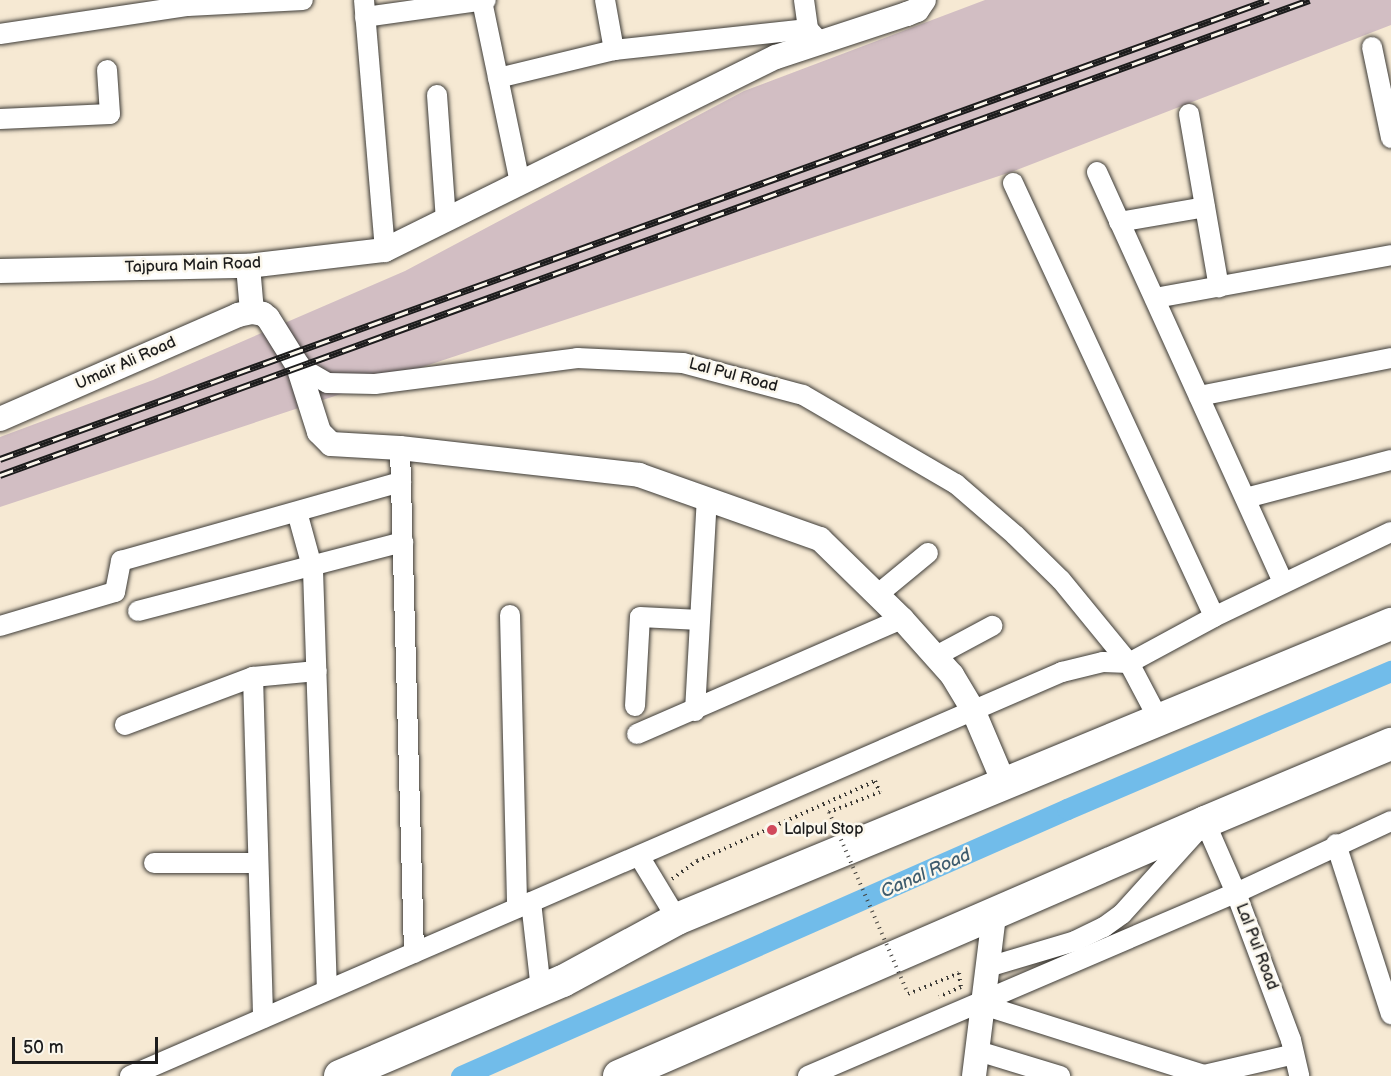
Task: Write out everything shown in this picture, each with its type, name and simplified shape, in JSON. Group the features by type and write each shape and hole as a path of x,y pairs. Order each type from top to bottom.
{"highway":[{"path":"340,1076 581,972 676,919 1391,624"},
{"path":"619,1076 1205,822 1391,744"}],"street":[{"path":"0,34 188,6 303,0"},
{"path":"385,250 365,9 486,0"},
{"path":"605,0 614,50"},
{"path":"498,78 614,50 814,35 804,0"},
{"name":"Tajpura Main Road","path":"0,271 248,266 385,250 776,57 814,35 907,14 917,10 924,0"},
{"path":"482,1 520,183"},
{"path":"1372,46 1391,138"},
{"path":"0,119 110,114 106,70"},
{"path":"437,95 446,220"},
{"path":"1189,114 1219,287"},
{"path":"1097,172 1283,582"},
{"path":"1013,183 1214,617"},
{"path":"1119,222 1205,207"},
{"path":"1155,298 1391,255"},
{"path":"248,266 252,312"},
{"name":"Lal Pul Road","path":"252,312 263,314 268,318 298,366 328,383 375,384 578,358 683,363 804,395 956,484 1061,580 1129,663 1159,720"},
{"name":"Umair Ali Road","path":"0,419 238,315 252,312"},
{"path":"1199,396 1391,358"},
{"path":"298,366 319,432 332,444 400,448 639,475 820,538 902,619 952,675 973,710 1004,783"},
{"path":"400,448 414,952"},
{"path":"1246,498 1391,460"},
{"path":"0,626 115,592 121,561 401,482"},
{"path":"695,711 707,499"},
{"path":"297,512 312,566 327,990"},
{"path":"130,1076 1062,672 1103,662 1129,663 1283,582 1391,532"},
{"path":"138,611 403,542"},
{"path":"877,595 928,554"},
{"path":"510,615 524,905 540,990"},
{"path":"635,706 640,617 700,620"},
{"path":"637,734 695,711 902,619"},
{"path":"936,656 992,626"},
{"path":"124,725 253,677 317,671"},
{"path":"253,677 262,1018"},
{"path":"808,1076 1236,893 1336,844 1391,821"},
{"path":"988,968 1075,941 1104,927 1122,914 1205,822"},
{"name":"Lal Pul Road","path":"1205,822 1236,893 1294,1054 1299,1076"},
{"path":"1336,844 1391,1014"},
{"path":"639,856 660,888 676,919"},
{"path":"154,863 258,863"},
{"path":"974,1076 994,915"},
{"path":"984,1002 1204,1075 1294,1054"},
{"path":"978,1051 1060,1076"}],"path":[{"path":"660,888 697,861 875,781 880,792 829,812 908,994 959,973 961,987 928,1002"}],"shaded area":[{"path":"985,0 1391,0 1391,25 1014,171 0,507 0,437 153,380 405,271 744,91"}],"waterway":[{"name":"Canal Road","path":"461,1076 1067,809 1391,671"}],"railway":[{"path":"0,459 1268,0"},
{"path":"0,475 1309,0"}],"place":[{"name":"Lalpul Stop","path":"772,830"}]}
